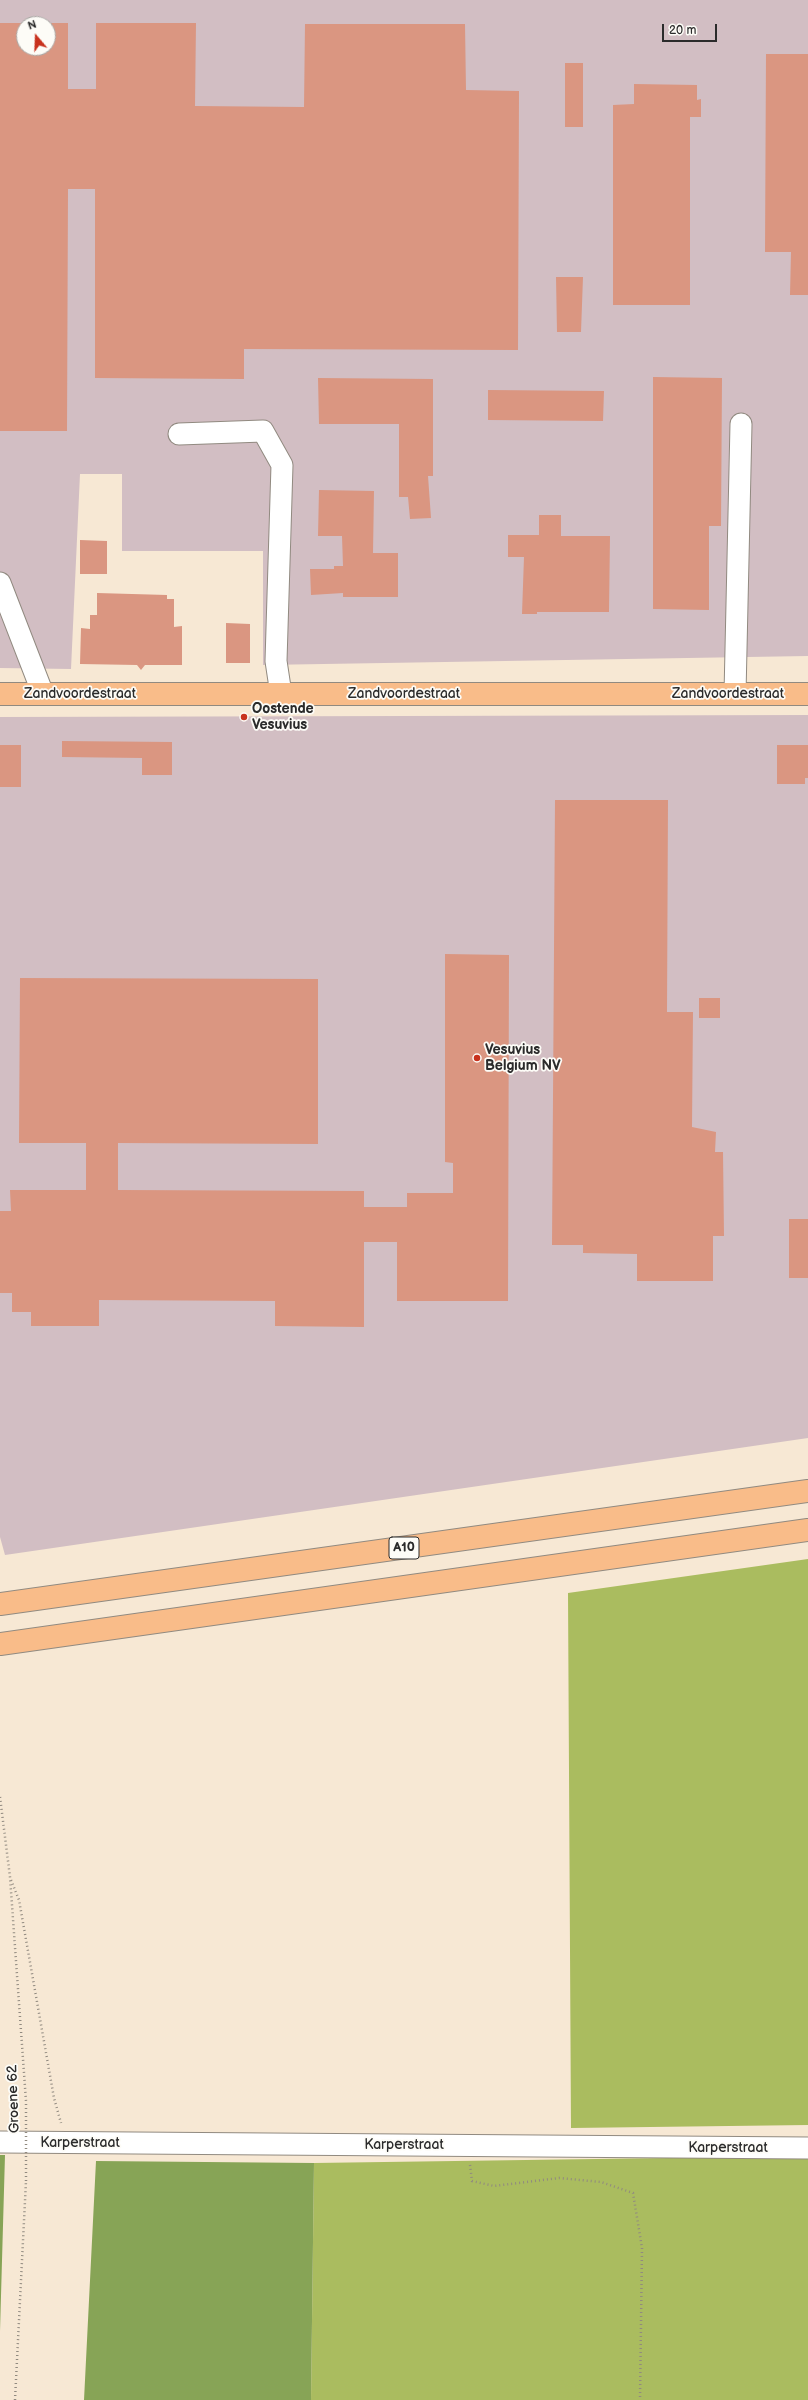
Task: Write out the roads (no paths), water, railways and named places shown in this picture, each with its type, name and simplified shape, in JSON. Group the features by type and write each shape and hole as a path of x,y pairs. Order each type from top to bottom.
{"main road":[{"name":"Zandvoordestraat","path":"0,694 808,694"},
{"name":"A10","path":"0,1604 808,1491"},
{"path":"0,1644 808,1530"}],"street":[{"path":"735,694 741,424"},
{"path":"179,434 263,431 282,465 276,661 281,694"},
{"path":"0,583 42,694"},
{"name":"Karperstraat","path":"0,2142 808,2148"}],"place":[{"name":"Oostende Vesuvius","path":"244,717"},
{"name":"Vesuvius Belgium NV","path":"477,1058"}]}
